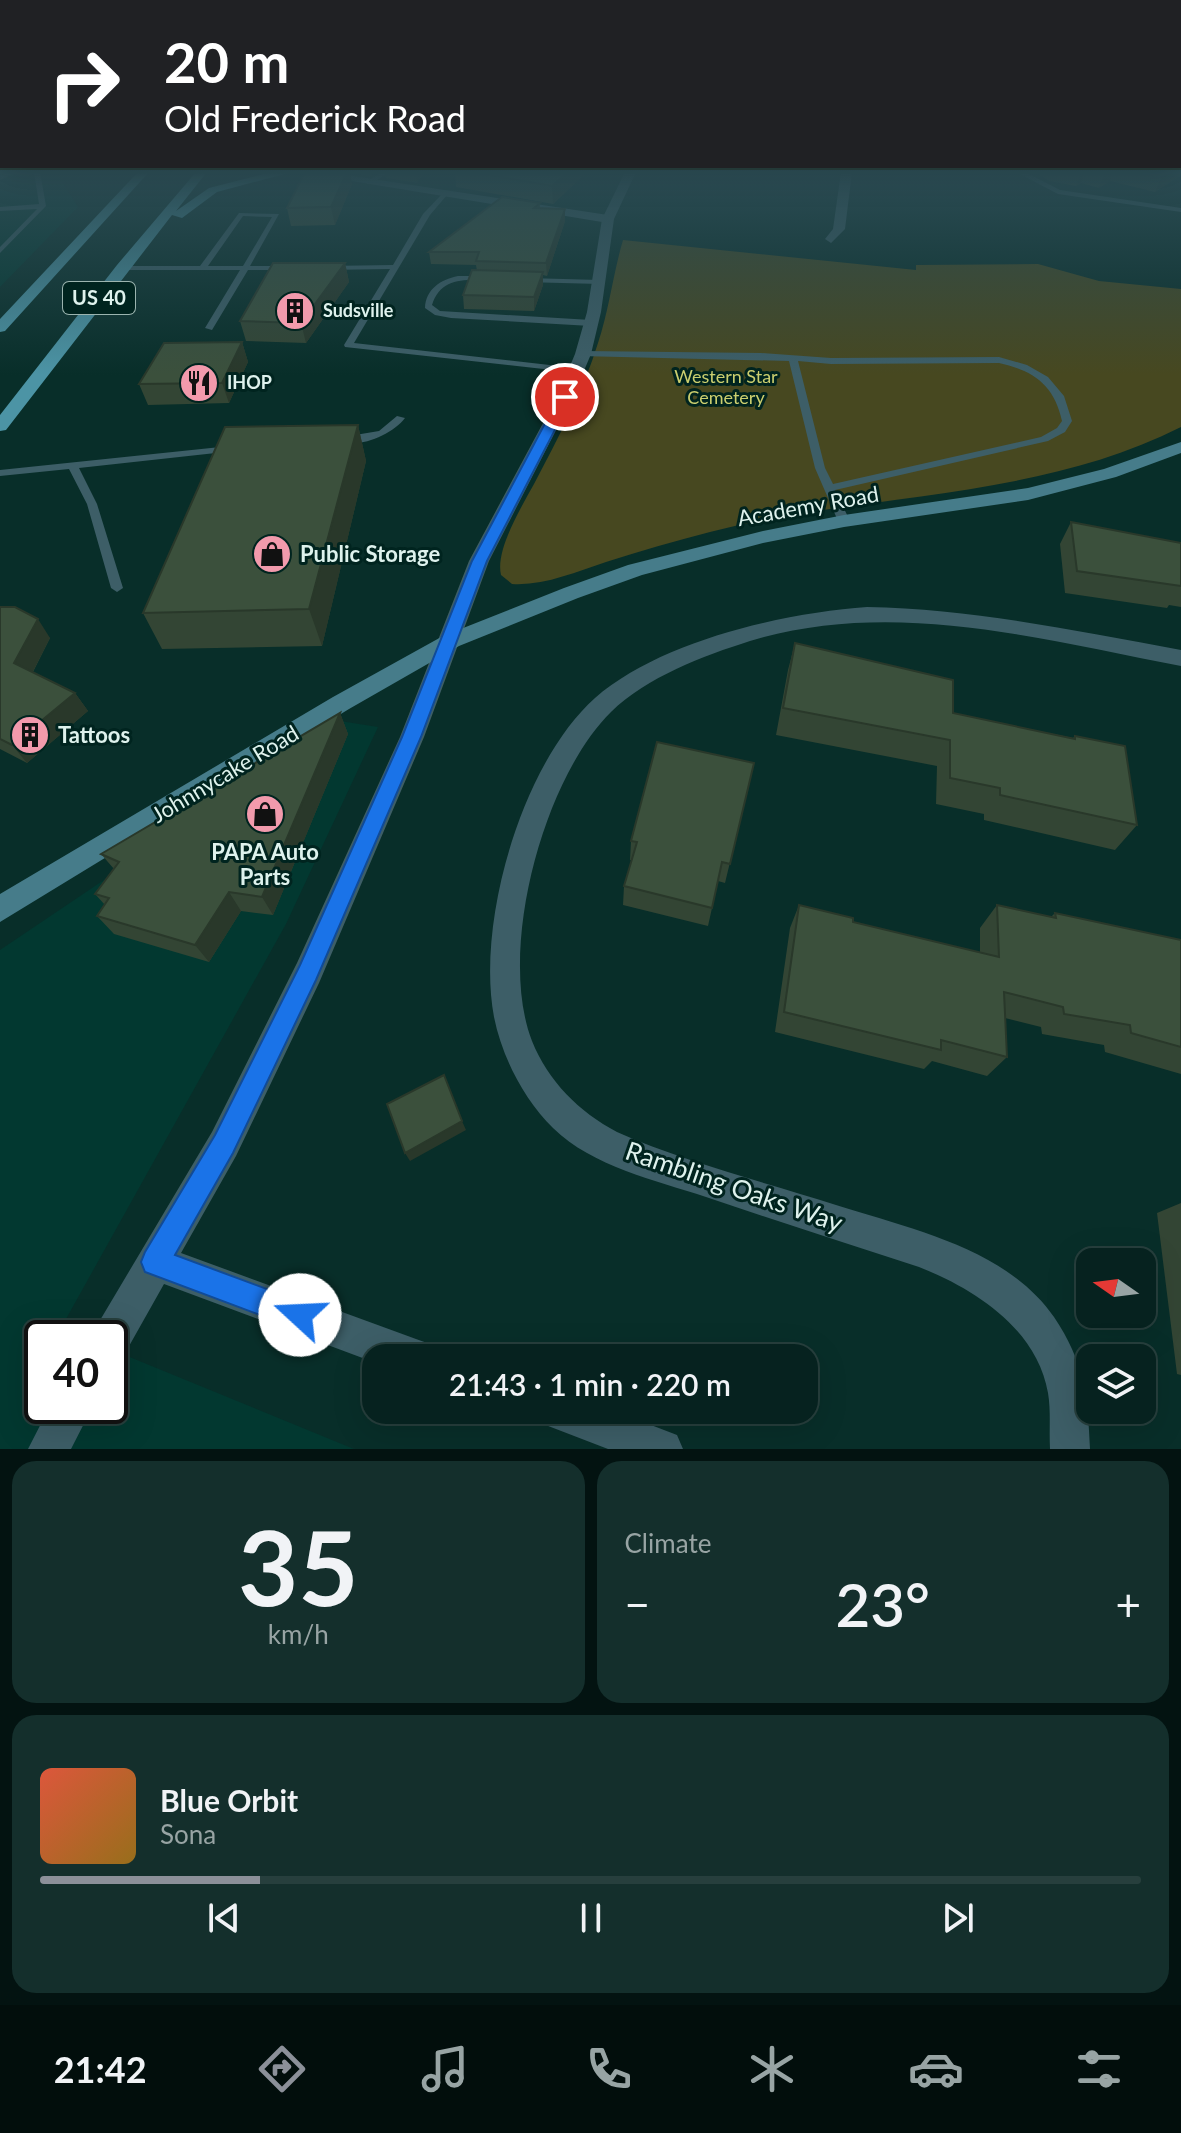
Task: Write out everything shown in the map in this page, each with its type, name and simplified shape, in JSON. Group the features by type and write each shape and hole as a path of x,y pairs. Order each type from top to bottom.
{"main road":[{"path":"70,249 76,240"},
{"name":"US 40","path":"2,323 79,240"},
{"name":"US 40","path":"0,426 146,240"},
{"path":"137,250 149,240"},
{"name":"Academy Road","path":"451,641 635,570 736,543 844,521 1028,494 1110,473 1181,447"},
{"name":"Johnnycake Road","path":"0,909 341,703 451,641"}],"street":[{"path":"122,1320 224,1144 308,973 451,641 479,561 580,363 600,282 605,240"},
{"name":"Rambling Oaks Way","path":"1070,1449 1067,1389 1040,1329 1002,1291 951,1260 627,1155 567,1120 530,1073 509,1015 506,946 516,882 538,805 569,747 603,705 650,675 708,647 783,622 858,613 1030,631 1181,658"},
{"path":"155,1262 378,1344"},
{"path":"48,1449 63,1424"},
{"path":"595,1424 663,1449"}],"lane":[{"path":"202,268 222,240"},
{"path":"209,328 262,240"},
{"path":"412,240 348,345 580,363 793,359 999,360 1023,364 1042,375 1057,390 1065,408 1067,421 1061,430 1044,439 829,488"},
{"path":"320,268 395,267"},
{"path":"122,268 290,268"},
{"path":"495,278 460,278 443,282 434,289 428,306 438,313 451,315 591,323"},
{"path":"510,279 600,282"},
{"path":"793,359 820,468 844,521"},
{"path":"324,442 369,438 393,429 400,418"},
{"path":"0,473 250,447"},
{"path":"73,466 92,504 117,588"}],"shaded area":[{"path":"0,240 46,240 0,287"},
{"path":"340,721 378,727 286,924 65,1320 24,1320 24,1424 128,1424 128,1356 354,1449 0,1449 0,950"}],"green space":[{"name":"Western Star Cemetery","path":"623,240 916,270 916,265 1038,264 1099,281 1181,289 1181,427 1125,451 1067,469 1009,482 769,519 710,532 548,581 512,584 501,575 502,553 592,361"}],"building":[{"path":"445,240 554,240 546,263 476,261 479,252 429,252"},
{"path":"273,263 345,263 301,323 240,321"},
{"path":"472,270 543,272 534,297 463,295"},
{"path":"242,342 222,383 139,384 164,343"},
{"name":"Public Storage","path":"358,425 309,609 143,613 225,427"},
{"path":"1071,522 1181,543 1181,586 1077,571"},
{"path":"0,607 15,607 38,619 14,663 75,693 12,745 0,739"},
{"path":"795,643 953,680 953,713 1075,739 1075,736 1125,746 1137,825 1000,795 1000,788 950,778 950,740 783,708"},
{"name":"PAPA Auto Parts","path":"340,713 262,897 229,892 195,945 97,916 109,898 95,894 119,862 101,854"},
{"path":"657,742 754,763 730,864 722,862 712,908 624,886 637,842 631,841"},
{"path":"799,905 853,918 853,922 999,957 997,905 1056,918 1055,913 1181,940 1181,1047 1131,1033 1130,1025 1064,1014 1063,1007 1004,992 1007,1057 941,1040 941,1050 784,1012"},
{"path":"444,1075 462,1121 405,1153 387,1104"}],"place":[{"name":"Sudsville","path":"295,311"},
{"name":"IHOP","path":"199,383"},
{"name":"Public Storage","path":"272,554"},
{"name":"Tattoos","path":"30,735"},
{"name":"PAPA Auto Parts","path":"265,814"}],"route":[{"path":"300,1315 155,1262 224,1144 308,973 412,737 479,561 565,397"}]}
